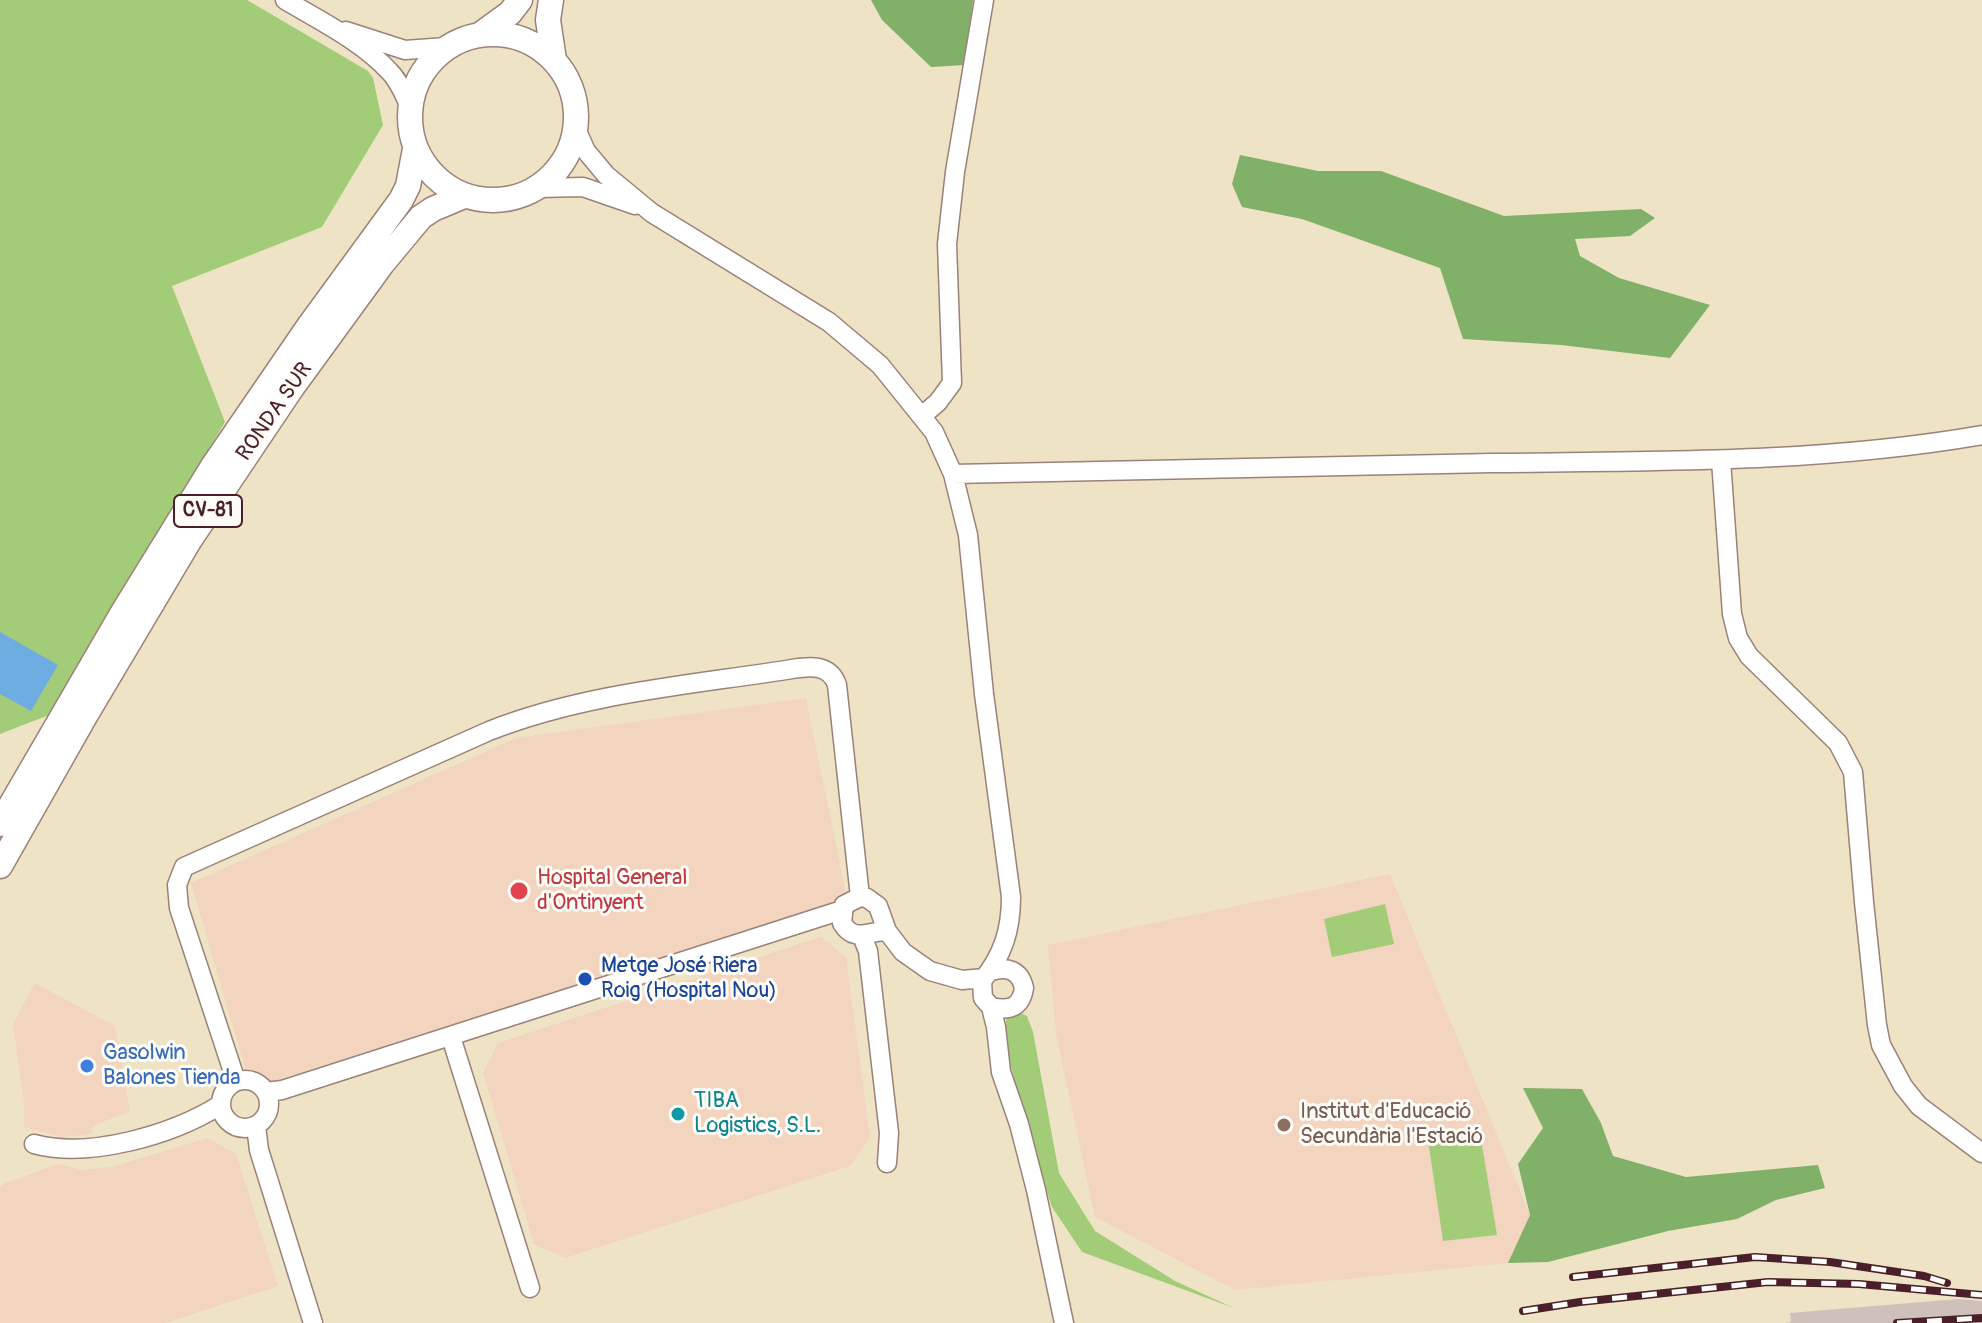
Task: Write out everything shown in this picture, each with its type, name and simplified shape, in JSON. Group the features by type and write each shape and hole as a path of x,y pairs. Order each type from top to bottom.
{"main road":[{"name":"CV-81","path":"481,34 510,13 520,0"},
{"name":"CV-81","path":"551,0 548,20 554,60"},
{"name":"CV-81","path":"481,34 508,34 533,44 554,60 566,75 577,111 576,129 569,152 556,173 537,188 502,200 464,196 435,177 415,149 409,128 409,105 421,72 446,47 481,34"},
{"name":"RONDA SUR","path":"0,824 123,612 213,466 309,326 396,208 408,186 415,149"},
{"name":"RONDA SUR","path":"0,866 181,554 291,389 382,264 421,217 464,196"}],"street":[{"path":"285,0 332,27 392,74 409,105"},
{"path":"922,416 938,402 952,383 947,244 955,172 984,0"},
{"path":"332,27 405,50 446,47"},
{"path":"576,129 595,163 652,213"},
{"path":"537,188 570,186 597,190 652,213 829,322 880,365 934,432 953,474 972,564 984,694 1011,897 994,993 1001,1072 1025,1144 1064,1323"},
{"path":"953,474 1721,460 1871,449 1982,435"},
{"path":"1721,460 1732,614 1738,638 1749,656 1838,743 1853,772 1881,1045 1903,1086 1919,1106 1982,1153"},
{"path":"236,1081 179,908 177,885 184,867 489,731 534,714 579,703 792,669 816,667 828,671 837,685 860,897"},
{"path":"887,1163 889,1133 874,934 878,906 860,897 849,901 843,919 850,933 874,934 930,971 994,993"},
{"path":"272,1094 822,916 843,919"},
{"path":"451,1037 530,1288"},
{"path":"236,1081 254,1081 272,1094 267,1115 252,1127 233,1125 222,1111 225,1089 236,1081"},
{"path":"34,1144 60,1150 110,1147 222,1111"},
{"path":"252,1127 313,1323"}],"shaded area":[{"name":"Hospital General d'Ontinyent","path":"806,698 847,899 251,1088 191,883 516,738"},
{"name":"Institut d'Educació Secundària l'Estació","path":"1390,874 1530,1215 1508,1263 1235,1290 1095,1217 1056,1034 1048,945"},
{"path":"821,937 846,957 870,1137 850,1166 565,1258 534,1244 483,1073 498,1043"},
{"path":"35,983 115,1026 130,1111 93,1126 92,1134 61,1137 24,1127 24,1104 13,1024"},
{"path":"207,1138 236,1154 278,1286 166,1323 0,1323 0,1187 3,1184 58,1164 82,1170 112,1167"},
{"path":"1959,1299 1982,1301 1982,1323 1785,1323 1791,1322 1790,1313"}],"green space":[{"path":"0,0 247,0 368,71 373,78 383,125 322,227 172,286 225,422 49,715 0,734"},
{"path":"871,0 973,0 965,65 931,67 882,20"},
{"path":"1240,155 1318,171 1381,171 1504,216 1641,209 1655,218 1630,236 1575,239 1580,256 1619,278 1710,305 1670,358 1561,345 1463,339 1440,268 1302,219 1242,207 1232,184"},
{"path":"1385,904 1394,944 1332,957 1324,919"},
{"path":"1015,1010 1027,1016 1033,1032 1059,1173 1095,1231 1175,1281 1234,1308 1082,1252 1052,1207 1031,1142 1006,1048 1006,1020"},
{"path":"1523,1088 1582,1089 1601,1123 1613,1156 1686,1177 1818,1165 1825,1188 1776,1200 1737,1219 1668,1231 1548,1262 1508,1263 1530,1215 1518,1164 1543,1128"},
{"path":"1480,1133 1497,1235 1443,1241 1428,1140"}],"water":[{"path":"0,632 58,665 31,711 0,694"}],"railway":[{"path":"1573,1277 1755,1257 1830,1262 1924,1276 1947,1283"},
{"path":"1523,1311 1768,1282 1859,1284 1982,1295"},
{"path":"1897,1323 1982,1318"}],"place":[{"name":"Hospital General d'Ontinyent","path":"519,891"},
{"name":"Metge José Riera Roig (Hospital Nou)","path":"585,979"},
{"name":"Gasolwin Balones Tienda","path":"87,1066"},
{"name":"TIBA Logistics, S.L.","path":"678,1114"},
{"name":"Institut d'Educació Secundària l'Estació","path":"1284,1125"}]}
